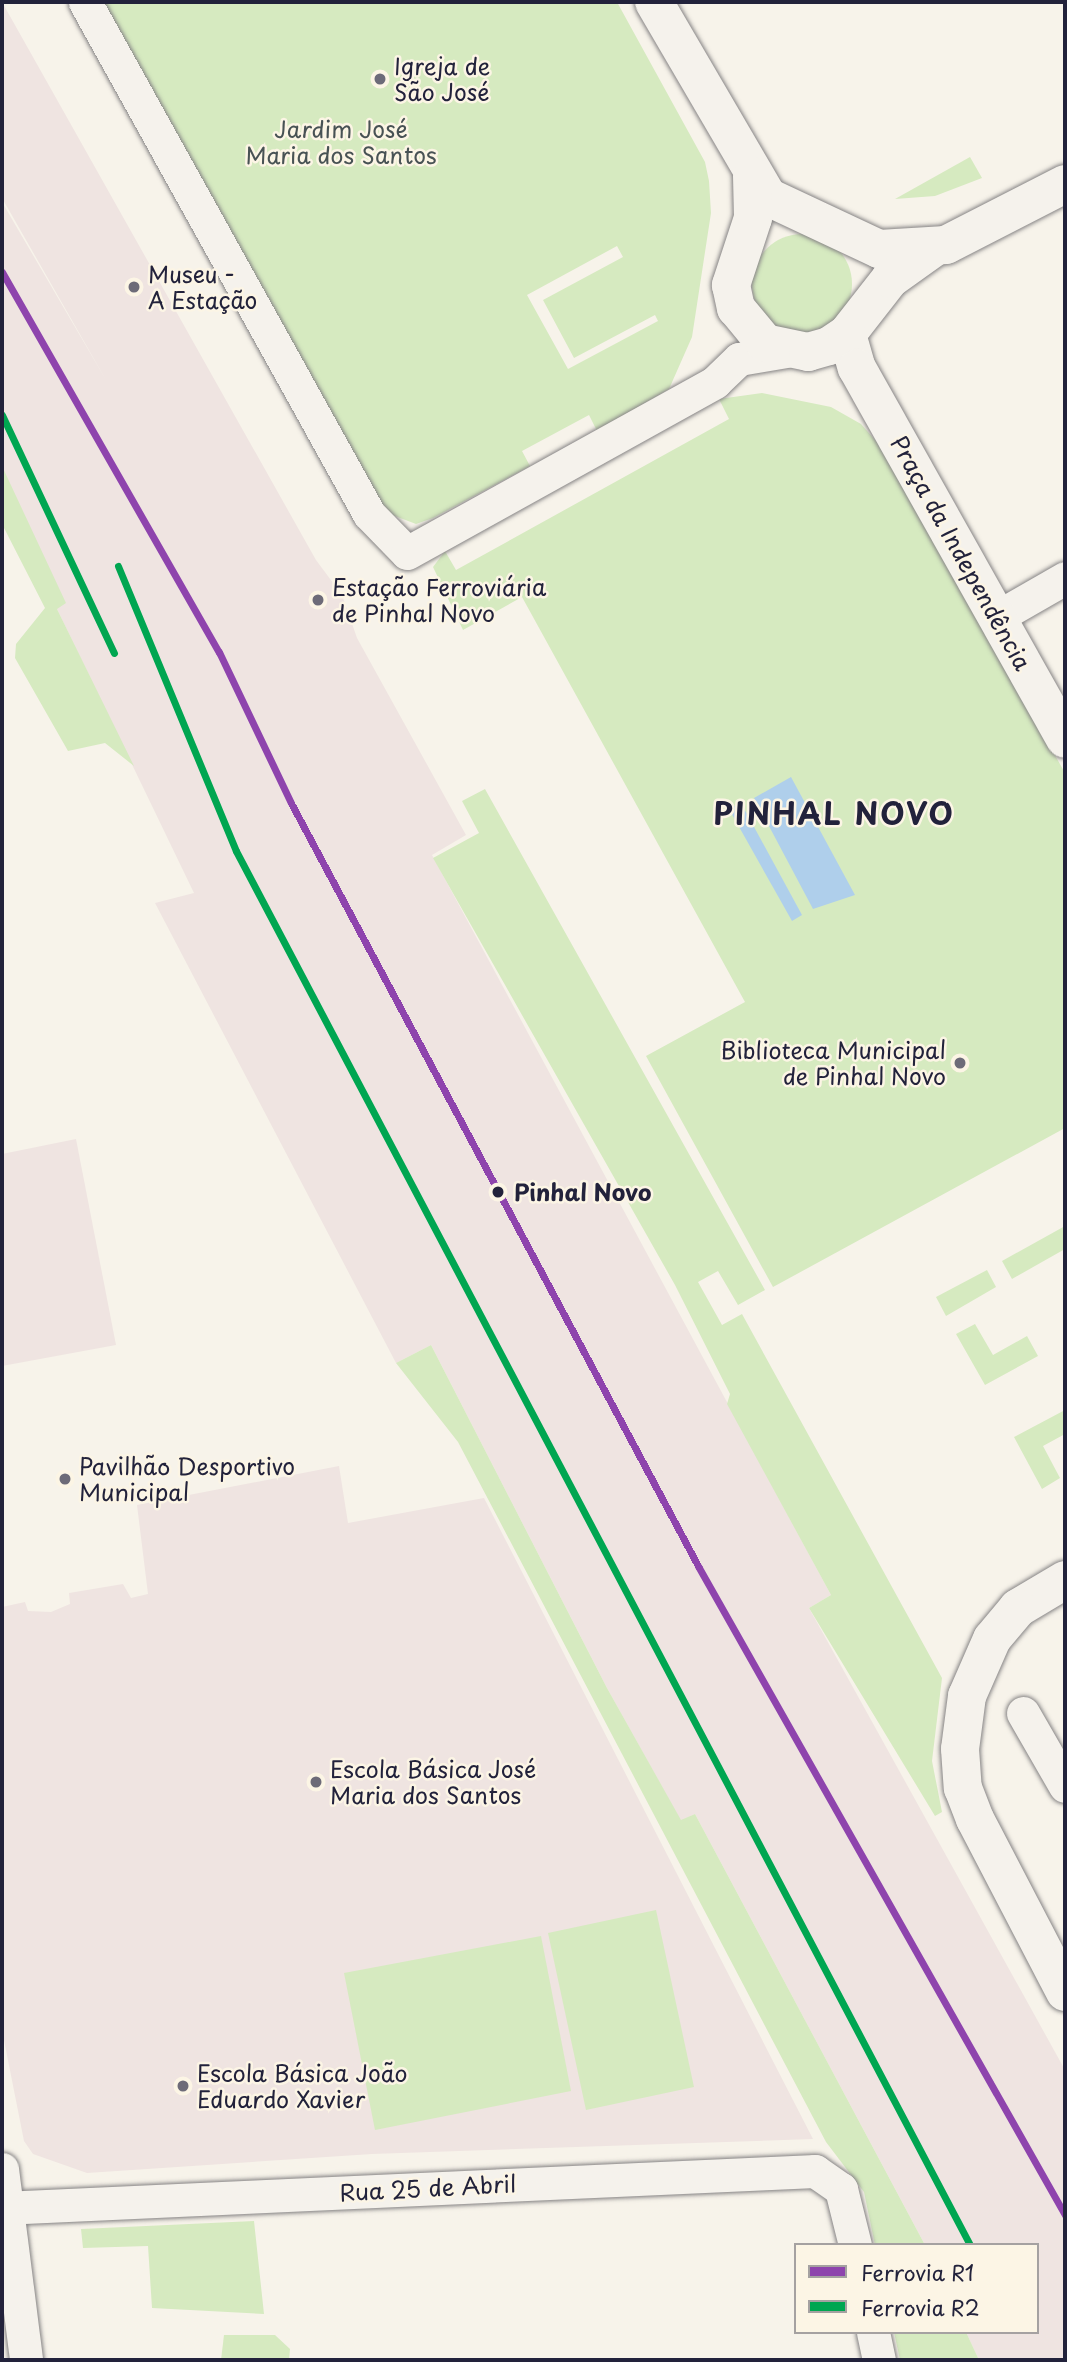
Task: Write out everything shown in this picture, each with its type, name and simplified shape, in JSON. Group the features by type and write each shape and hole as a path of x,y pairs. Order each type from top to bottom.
{"main road":[{"path":"654,2 752,176 768,197 879,249 932,250"},
{"path":"752,176 756,200 733,273 736,308 748,328 797,352 855,339 890,279 932,250 1065,184"},
{"path":"745,241 773,220 808,214"},
{"path":"849,234 869,274 855,339"},
{"name":"Praça da Independência","path":"855,339 997,617 1065,739"},
{"path":"1051,1588 1006,1620 976,1670 963,1713 960,1760 975,1819 1065,1992"}],"street":[{"path":"85,2 369,514 407,553 715,382 729,367 797,352"},
{"path":"729,367 736,308"},
{"path":"997,617 1065,578"},
{"path":"1024,1713 1065,1786"},
{"path":"2,2169 26,2360"},
{"name":"Rua 25 de Abril","path":"5,2207 815,2171 830,2176 844,2195 855,2243"},
{"path":"873,2334 879,2360"}],"shaded area":[{"path":"2,2 316,560 342,595 357,638 466,835 432,855 831,1595 809,1608 1065,2070 1065,2360 979,2360 967,2334 1039,2334 1039,2243 924,2243 695,1814 681,1821 607,1688 431,1345 396,1363 155,903 194,893 57,609 2,524 2,202 106,380 2,198"},
{"path":"76,1139 116,1345 2,1366 2,1154"},
{"name":"Escola Básica José Maria dos Santos","path":"339,1466 348,1523 484,1498 813,2139 372,2154 87,2173 33,2154 24,2141 2,2030 2,1607 25,1602 28,1611 51,1612 70,1604 69,1593 123,1584 131,1598 148,1594 137,1505"}],"green space":[{"name":"Jardim José Maria dos Santos","path":"101,2 617,2 705,162 709,181 711,213 692,337 669,389 597,431 589,415 522,451 530,466 433,518 416,524 387,513","holes":["617,246 623,257 543,300 574,358 655,315 658,321 568,369 527,295"]},
{"path":"970,157 982,178 935,196 895,199"},
{"path":"802,234 830,242 844,256 852,284 844,312 830,326 802,334 774,326 760,312 752,284 760,256 774,242"},
{"path":"762,393 831,407 861,424 882,448 1065,773 1065,1128 773,1287 646,1056 745,1002 522,597 463,630 433,567 445,551 456,570 729,419 719,399"},
{"path":"2,466 66,603 57,609 134,766 105,743 68,751 15,658 16,644 45,608 2,524"},
{"path":"485,789 765,1290 738,1305 718,1271 698,1282 722,1325 742,1314 942,1678 932,1761 942,1812 935,1816 809,1608 831,1595 727,1404 730,1394 675,1285 433,858 479,833 462,801"},
{"path":"1065,1226 1065,1249 1012,1279 1002,1261"},
{"path":"987,1270 996,1287 946,1316 936,1297"},
{"path":"975,1324 993,1355 1027,1336 1038,1356 985,1385 956,1334"},
{"path":"431,1345 607,1688 681,1820 695,1814 924,2243 875,2243 864,2192 826,2142 458,1442 396,1363"},
{"path":"1065,1410 1065,1434 1043,1446 1060,1478 1042,1489 1014,1437"},
{"path":"656,1910 694,2087 586,2110 548,1933"},
{"path":"541,1936 571,2091 375,2130 344,1973"},
{"path":"254,2221 264,2314 152,2308 148,2246 83,2248 81,2229"},
{"path":"894,2334 967,2334 979,2360 900,2360"},
{"path":"224,2335 275,2335 290,2349 289,2360 221,2360"}],"water":[{"path":"791,777 855,895 813,909 754,798"},
{"path":"741,803 802,915 792,921 729,809"}],"railway":[{"path":"2,272 219,652 291,803 698,1566 1065,2215"}],"rail line":[{"name":"R1","path":"2,272 219,652 291,803 698,1566 1065,2215"},
{"name":"R2","path":"2,415 114,653"},
{"name":"R2","path":"118,566 236,851 969,2243"}],"place":[{"name":"Igreja de São José","path":"380,79"},
{"name":"Museu - A Estação","path":"134,287"},
{"name":"Estação Ferroviária de Pinhal Novo","path":"318,600"},
{"name":"Biblioteca Municipal de Pinhal Novo","path":"960,1063"},
{"name":"Pinhal Novo","path":"498,1192"},
{"name":"Pavilhão Desportivo Municipal","path":"65,1479"},
{"name":"Escola Básica José Maria dos Santos","path":"316,1782"},
{"name":"Escola Básica João Eduardo Xavier","path":"183,2086"}],"district":[{"name":"PINHAL NOVO","path":"834,813"}]}
